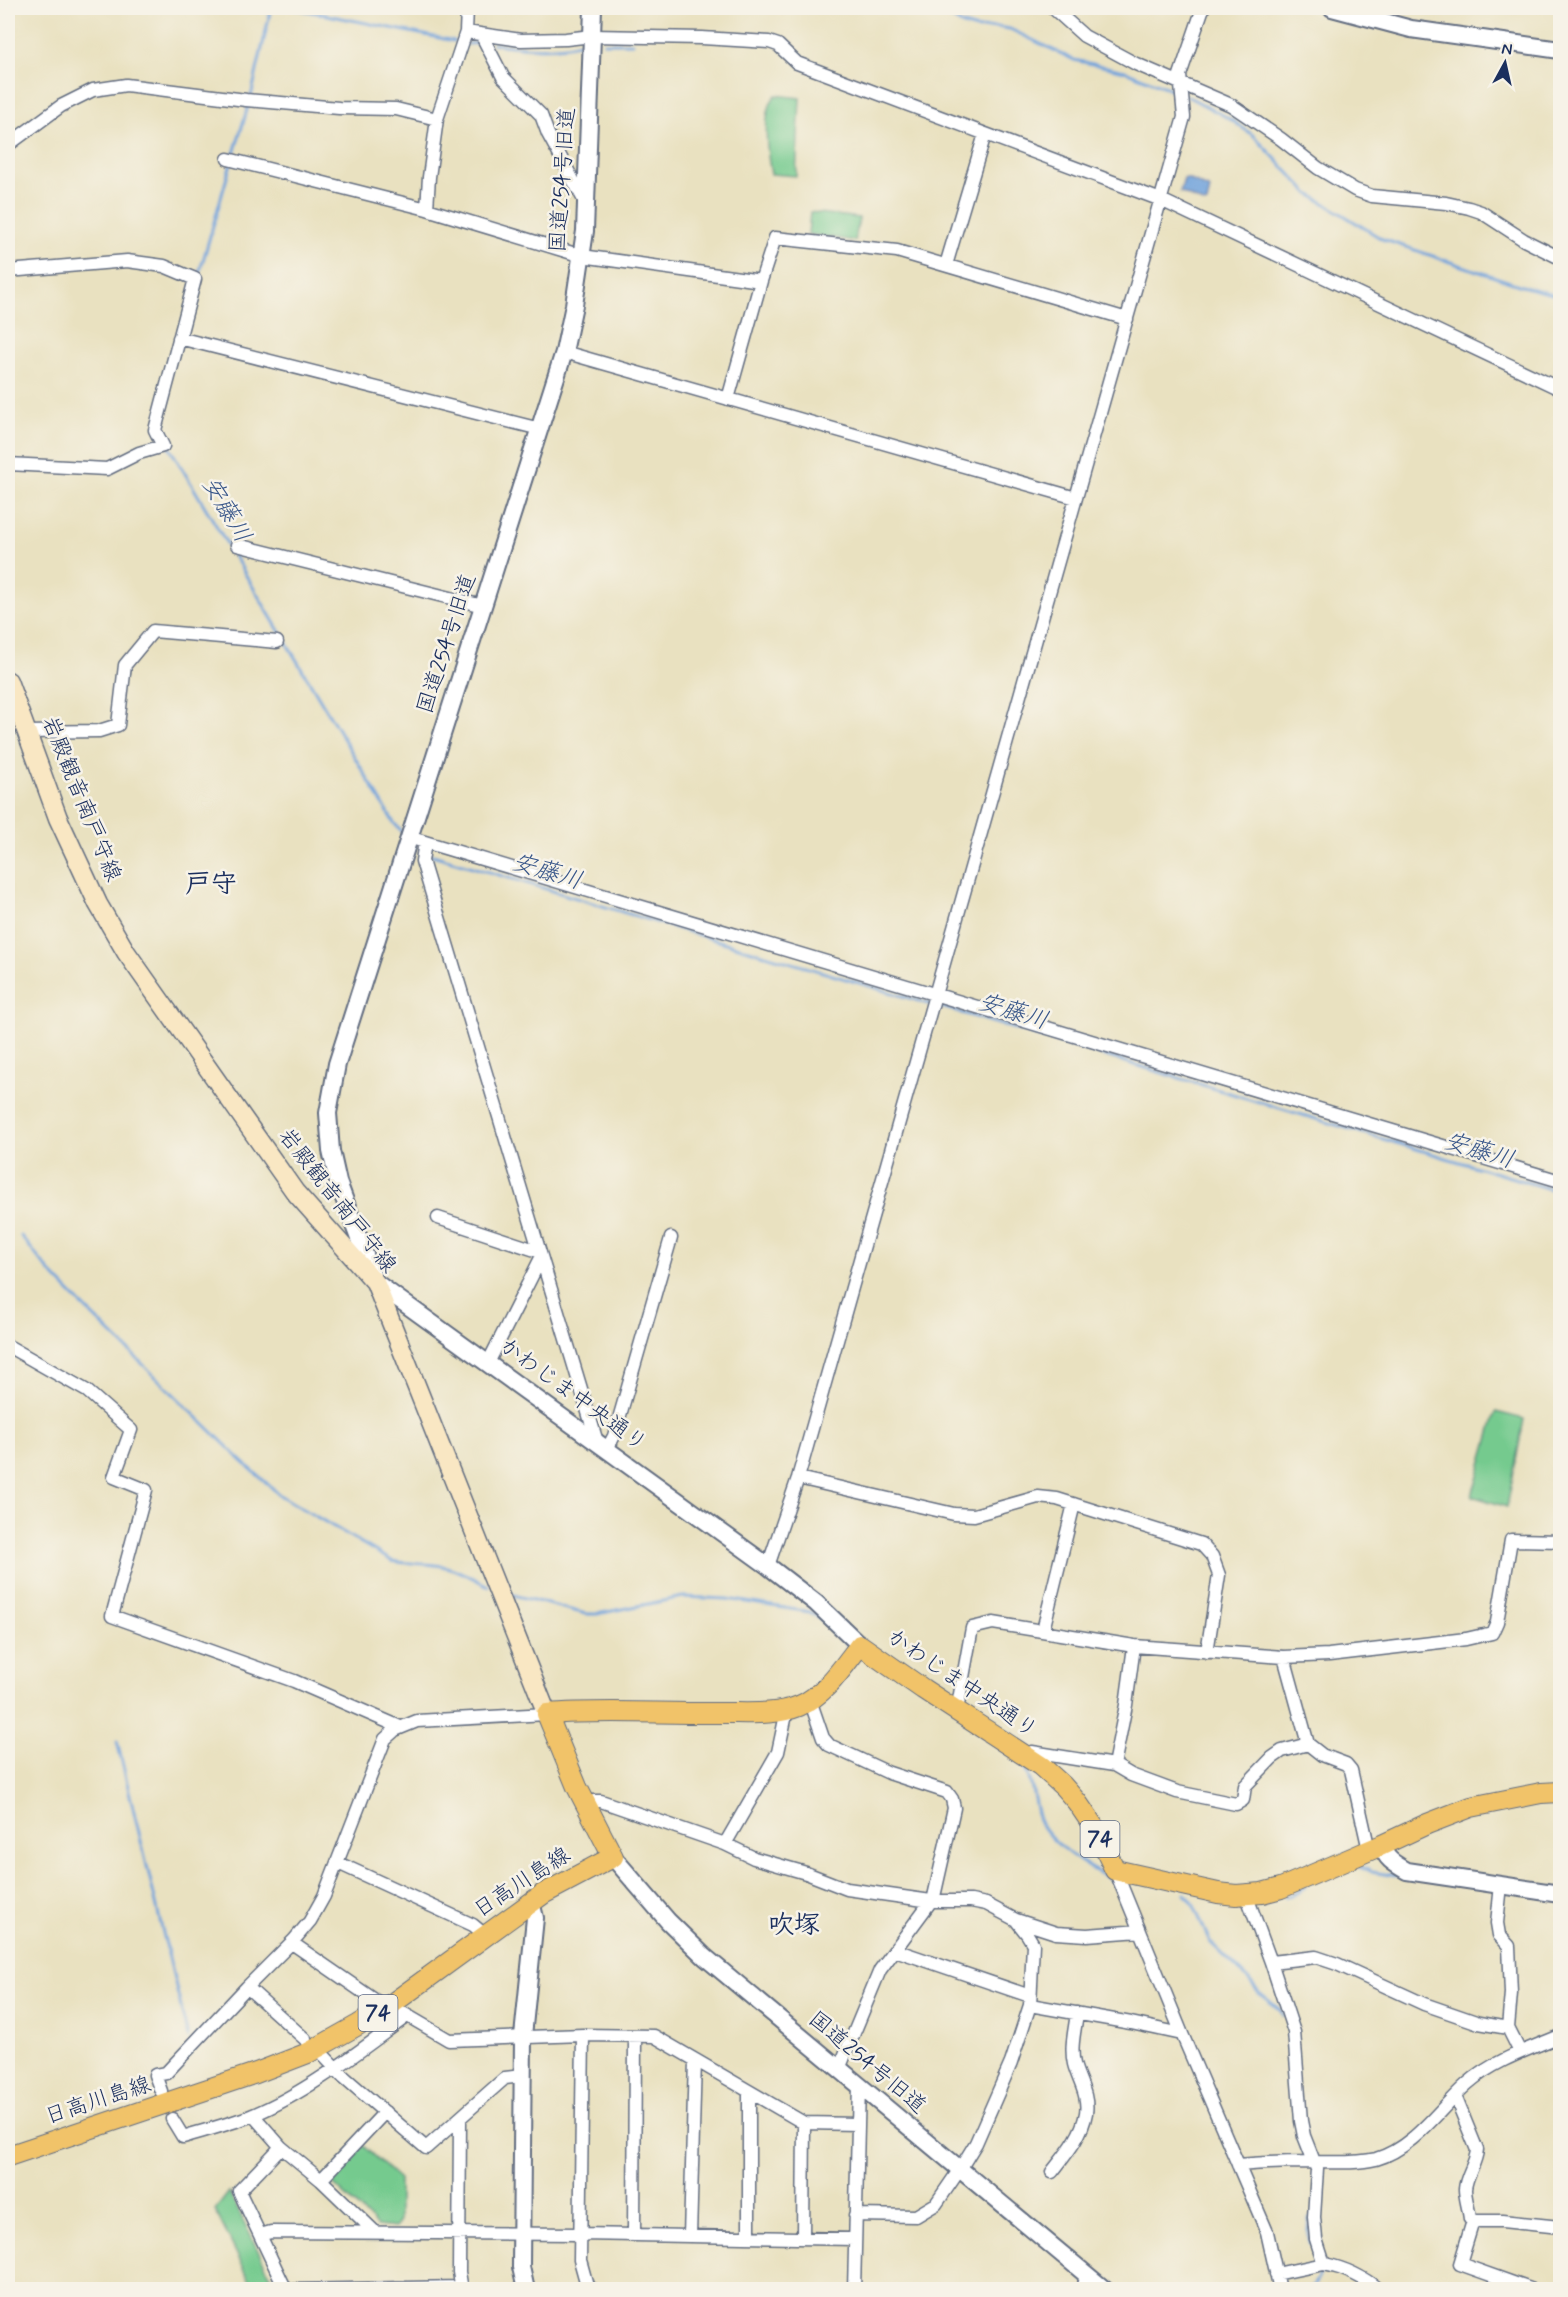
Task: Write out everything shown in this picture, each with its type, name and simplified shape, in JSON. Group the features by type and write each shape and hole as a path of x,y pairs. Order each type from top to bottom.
{"main road":[{"name":"岩殿観音南戸守線","path":"8,681 70,845 98,904 126,952 294,1192 375,1282 547,1714"},
{"path":"613,1857 584,1801 547,1714 787,1710 816,1696 838,1674 860,1645"},
{"name":"かわじま中央通り","path":"860,1645 1024,1754 1064,1786 1096,1830 1115,1870"},
{"name":"74","path":"1115,1870 1218,1893 1262,1893 1471,1807 1560,1791"},
{"name":"日高川島線","path":"8,2156 256,2073 308,2053 392,2007 484,1935 531,1902 613,1857"}],"street":[{"path":"427,209 437,119 466,32 467,8"},
{"name":"国道254号旧道","path":"375,1282 338,1182 328,1132 328,1113 337,1064 564,352 582,256 587,205 593,8"},
{"path":"1053,8 1084,36 1136,64 1230,105 1281,139 1318,168 1355,190 1372,196 1446,203 1469,208 1560,258"},
{"path":"768,1566 798,1478 1161,200 1184,117 1180,75 1203,8"},
{"path":"1332,8 1412,29 1560,50"},
{"path":"466,32 521,40 592,36 769,42 778,45 797,63 1161,200 1560,389"},
{"path":"482,36 503,77 541,115 548,134 587,205"},
{"path":"8,146 61,106 93,90 126,85 257,101 339,108 396,109 437,119"},
{"path":"946,265 985,134"},
{"path":"228,159 427,209 582,256 761,281"},
{"path":"728,399 775,238 897,251 1127,319"},
{"path":"8,271 127,261 164,266 195,279 155,430 163,446 139,453 107,470 8,464"},
{"path":"179,338 540,429"},
{"path":"564,352 1076,498"},
{"path":"237,545 483,606"},
{"path":"27,732 99,731 118,725 125,665 153,631 277,642"},
{"path":"408,837 1560,1181"},
{"path":"425,842 422,861 539,1254 602,1446 614,1436 671,1238"},
{"path":"438,1218 539,1254"},
{"path":"488,1363 539,1254"},
{"name":"かわじま中央通り","path":"375,1282 768,1566 816,1604 860,1645"},
{"path":"8,1346 87,1391 131,1430 114,1477 146,1490 112,1616 294,1681 400,1727"},
{"path":"798,1478 954,1514 974,1515 1038,1497 1074,1504 1201,1544 1212,1556 1220,1575 1207,1652"},
{"path":"1042,1630 1074,1504"},
{"path":"955,1710 958,1705 972,1628 993,1623 1134,1647 1284,1657 1329,1655 1473,1638 1492,1634 1497,1622 1511,1540 1560,1541"},
{"path":"1114,1765 1126,1705 1134,1647"},
{"path":"1284,1657 1308,1744 1322,1755 1347,1764 1351,1770 1375,1848 1384,1853 1392,1862 1407,1870 1560,1894"},
{"path":"810,1700 823,1738 829,1745 889,1773 947,1792 954,1808 932,1901 880,1970 838,2069"},
{"path":"725,1844 778,1752 787,1710"},
{"path":"160,2091 155,2075 165,2073 292,1943 310,1921 338,1863 385,1739 400,1727 426,1720 547,1714"},
{"path":"1024,1754 1032,1752 1114,1765 1131,1775 1177,1792 1236,1804 1243,1800 1245,1786 1272,1758 1282,1751 1308,1744"},
{"path":"584,1801 601,1801 725,1844 754,1858 806,1873 836,1886 858,1892 932,1901 979,1902 1016,1920 1052,1931 1088,1935 1140,1932"},
{"name":"国道254号旧道","path":"613,1857 668,1921 705,1957 960,2169 1084,2282 1105,2289"},
{"path":"338,1863 473,1925 484,1935"},
{"path":"1115,1870 1266,2232 1280,2289"},
{"path":"1501,1885 1497,1923 1500,1935 1509,1946 1511,1993 1508,2028 1520,2052"},
{"path":"1246,1894 1294,2032 1301,2121 1318,2178 1314,2217 1316,2239 1324,2264"},
{"path":"525,2289 521,2267 520,2233 522,2076 523,2036 535,1926 531,1902"},
{"path":"855,2216 916,2216 936,2204 976,2143 1007,2073 1030,2001 1033,1944 1016,1920"},
{"path":"1033,1944 1052,1931"},
{"path":"292,1943 392,2007 449,2040 523,2036 654,2036 804,2123 856,2124"},
{"path":"895,1950 1030,2001 1182,2034"},
{"path":"1271,1962 1316,1957 1337,1964 1424,2004 1479,2023 1508,2028"},
{"path":"247,1987 305,2039"},
{"path":"172,2119 183,2137 253,2115 297,2092 336,2066 392,2007"},
{"path":"1052,2172 1080,2133 1086,2112 1087,2100 1074,2063 1072,2048 1077,2013"},
{"path":"583,2035 580,2260 588,2289 596,2289"},
{"path":"634,2036 634,2235"},
{"path":"1238,2164 1364,2161 1399,2149 1468,2083 1520,2052 1560,2036"},
{"path":"325,2056 344,2077 426,2148 505,2078 522,2076"},
{"path":"690,2236 695,2060"},
{"path":"854,2289 856,2124 859,2085"},
{"path":"749,2093 749,2237"},
{"path":"1455,2096 1477,2150 1465,2190 1470,2219 1473,2221"},
{"path":"321,2180 385,2112"},
{"path":"253,2115 281,2147 321,2180 376,2233"},
{"path":"294,2289 462,2288 459,2272 460,2120"},
{"path":"803,2238 804,2123"},
{"path":"281,2147 239,2191 286,2289"},
{"path":"1473,2221 1524,2222 1560,2227"},
{"path":"1473,2221 1460,2264 1533,2289"},
{"path":"260,2235 271,2232 520,2233 854,2239"},
{"path":"1276,2274 1324,2264 1354,2273 1379,2289"}],"green space":[{"path":"776,95 800,98 796,176 771,174 767,121 771,102"},
{"path":"810,212 859,218 855,241 808,234"},
{"path":"1496,1412 1524,1419 1507,1507 1472,1496"},
{"path":"359,2146 363,2146 399,2179 399,2223 395,2228 377,2226 332,2183 330,2176"},
{"path":"229,2192 277,2289 254,2289 215,2210"}],"water":[{"path":"1186,178 1210,189 1207,203 1180,192"}],"waterway":[{"name":"安藤川","path":"251,97 271,8"},
{"path":"293,8 454,41"},
{"path":"934,8 963,25 977,29 997,27 1010,29 1074,60 1125,71 1178,92"},
{"path":"468,44 478,43"},
{"path":"493,44 548,48 580,43"},
{"path":"604,43 632,43"},
{"path":"1187,96 1230,119 1254,136 1308,193 1382,239 1522,286 1560,296"},
{"name":"安藤川","path":"233,157 249,103"},
{"name":"安藤川","path":"198,278 231,163"},
{"name":"安藤川","path":"168,445 394,823 404,834"},
{"name":"安藤川","path":"426,853 929,1004"},
{"name":"安藤川","path":"935,1005 1560,1192"},
{"path":"21,1236 49,1271 81,1304 281,1496 392,1561 449,1568 488,1586"},
{"path":"506,1593 586,1614 597,1614 683,1597 727,1599 810,1612 821,1619 850,1647"},
{"path":"117,1741 188,2037"},
{"path":"1021,1764 1030,1782 1038,1817 1049,1835 1069,1853 1112,1879"},
{"path":"1355,1865 1372,1872 1403,1877"},
{"path":"1284,1897 1305,1888"},
{"path":"1185,1894 1194,1906 1210,1942 1283,2015"},
{"path":"1290,2053 1293,2100"},
{"path":"1298,2134 1303,2150"},
{"path":"1309,2218 1308,2233 1311,2244"},
{"path":"1311,2290 1321,2272 1319,2267"}],"district":[{"name":"戸守","path":"211,885"},
{"name":"吹塚","path":"794,1926"}]}
